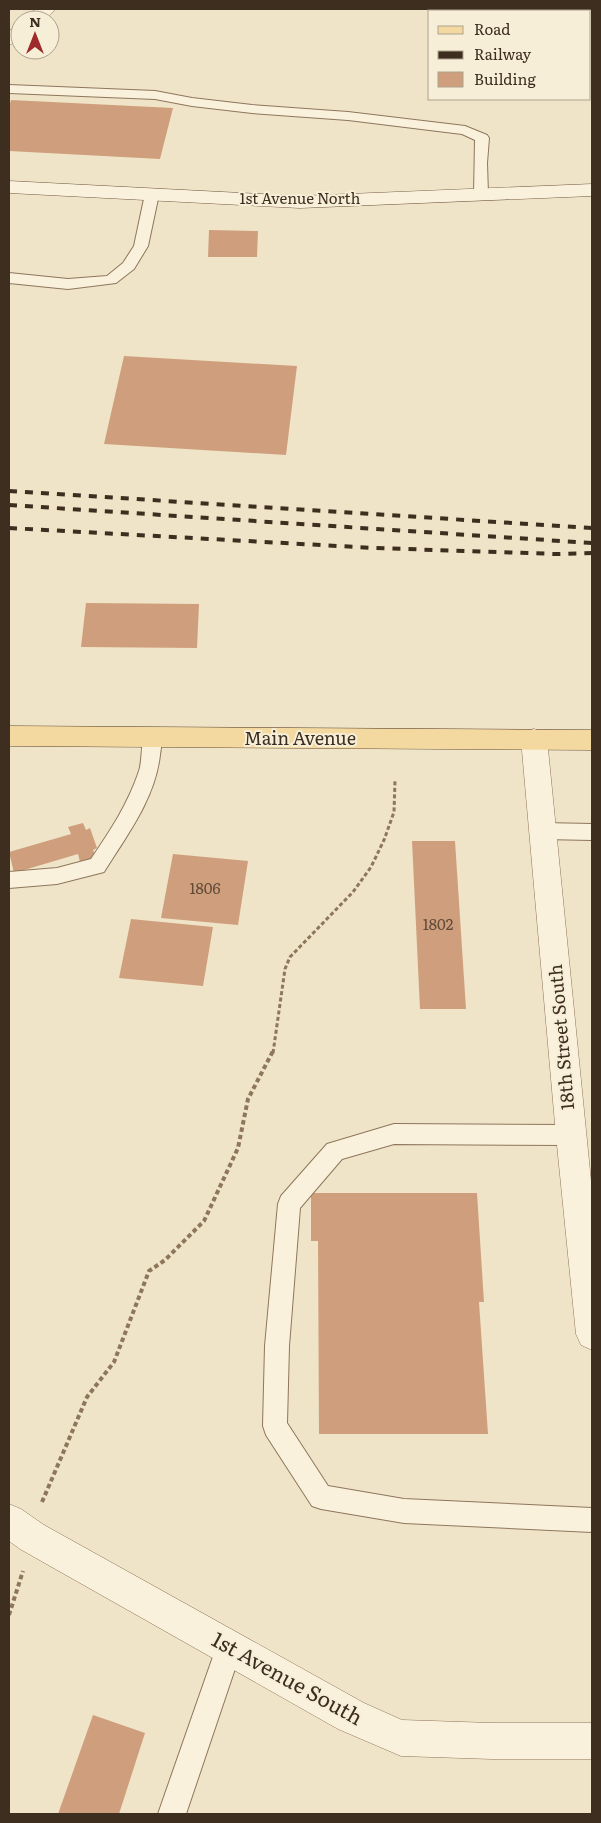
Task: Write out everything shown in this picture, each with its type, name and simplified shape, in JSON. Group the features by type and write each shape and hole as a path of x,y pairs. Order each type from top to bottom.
{"main road":[{"name":"Main Avenue","path":"9,736 592,740"}],"street":[{"name":"1st Avenue North","path":"9,187 300,202 592,190"},
{"name":"18th Street South","path":"534,739 571,1135 592,1334"},
{"name":"1st Avenue South","path":"20,1529 351,1716 401,1738 592,1742"}],"lane":[{"path":"9,89 155,95 252,110 348,116 465,130 482,138 480,163 481,194"},
{"path":"9,278 68,284 111,280 129,266 141,246 152,194"},
{"path":"9,880 57,876 97,866 133,811 149,769 153,738"},
{"path":"543,831 592,832"},
{"path":"571,1135 394,1134 335,1151 290,1204 277,1346 275,1426 321,1497 404,1511 592,1520"},
{"path":"172,1814 229,1648"}],"path":[{"path":"9,1615 19,1589 20,1529 43,1496 87,1397 114,1362 149,1271 172,1254 204,1221 238,1148 248,1099 259,1076 273,1054 285,969 290,957 354,892 371,867 384,840 394,812 396,780"}],"building":[{"path":"572,9 572,10 469,10"},
{"path":"11,100 173,108 160,159 9,151 9,107"},
{"path":"209,230 258,231 257,257 208,257"},
{"path":"124,356 297,366 286,455 104,444"},
{"path":"86,603 199,604 197,648 81,647"},
{"path":"83,823 86,830 90,828 97,848 93,850 96,857 80,862 78,854 14,873 9,852 71,834 68,827"},
{"path":"412,841 455,841 466,1009 420,1009"},
{"path":"173,854 248,861 238,925 161,918"},
{"path":"131,919 213,927 203,986 119,978"},
{"path":"311,1193 477,1193 484,1302 479,1302 488,1434 319,1434 318,1241 311,1241"},
{"path":"93,1715 145,1733 119,1814 58,1814"}],"railway":[{"path":"9,491 592,528"},
{"path":"9,505 592,543"},
{"path":"9,528 375,548 556,554 592,553"}]}
